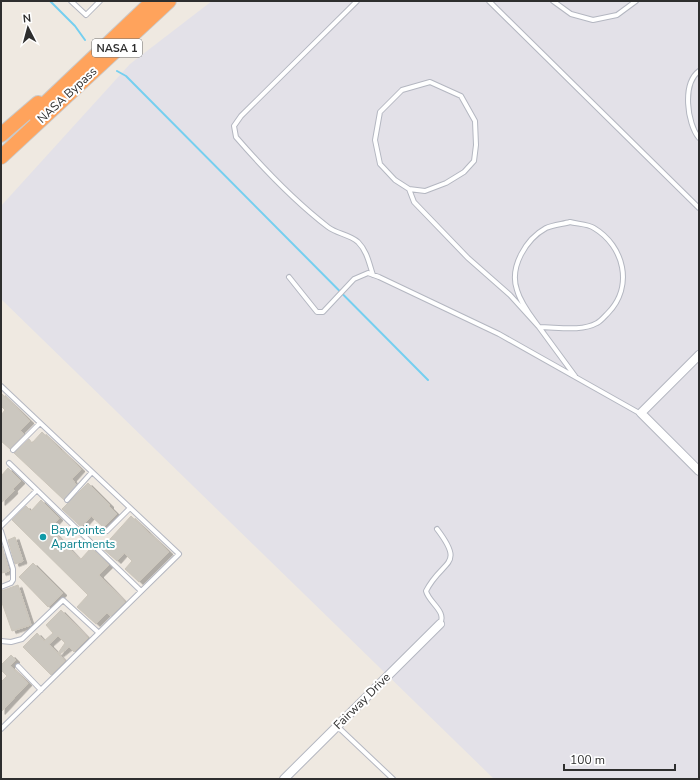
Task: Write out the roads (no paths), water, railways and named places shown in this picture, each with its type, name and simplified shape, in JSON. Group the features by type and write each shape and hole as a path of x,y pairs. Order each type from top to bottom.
{"highway":[{"name":"NASA Bypass","path":"1,146 153,1"},
{"name":"NASA Bypass","path":"1,157 169,1"},
{"path":"1,135 92,58"},
{"path":"1,166 67,97"}],"street":[{"path":"699,355 642,414 699,471"},
{"name":"Fairway Drive","path":"284,779 440,624"}],"lane":[{"path":"71,1 86,15 100,1"},
{"path":"357,1 241,116 234,126 236,137 294,196 329,228 347,234 357,242 366,252 373,275"},
{"path":"489,1 699,208"},
{"path":"553,1 571,14 593,20 617,16 636,1"},
{"path":"699,71 696,73 688,93 688,112 699,138"},
{"path":"409,189 425,191 446,183 464,172 474,161 476,145 475,120 461,96 430,82 402,90 380,112 375,140 380,164 395,180 409,189 414,202 468,258 510,296 539,327 576,328 597,323 613,307 623,288 622,263 611,242 593,227 570,222 547,228 527,243 516,270 516,290 527,310 539,327 575,376"},
{"path":"289,277 318,312 323,312 354,279 368,273 499,334 642,414"},
{"path":"1,386 179,554 41,690 2,726"},
{"path":"13,450 40,422"},
{"path":"9,463 141,591"},
{"path":"67,500 92,472"},
{"path":"1,526 37,490"},
{"path":"107,531 130,508"},
{"path":"437,529 447,542 452,555 451,560 433,579 426,591 427,596 441,613 442,619 440,624"},
{"path":"1,532 13,575 11,584 1,587"},
{"path":"1,641 11,642 22,639 63,600 99,633"},
{"path":"18,666 41,690"},
{"path":"337,726 392,778"}],"waterway":[{"path":"50,1 75,26 85,40"},
{"path":"117,71 126,76 428,380"}],"place":[{"name":"Baypointe Apartments","path":"43,537"}]}
